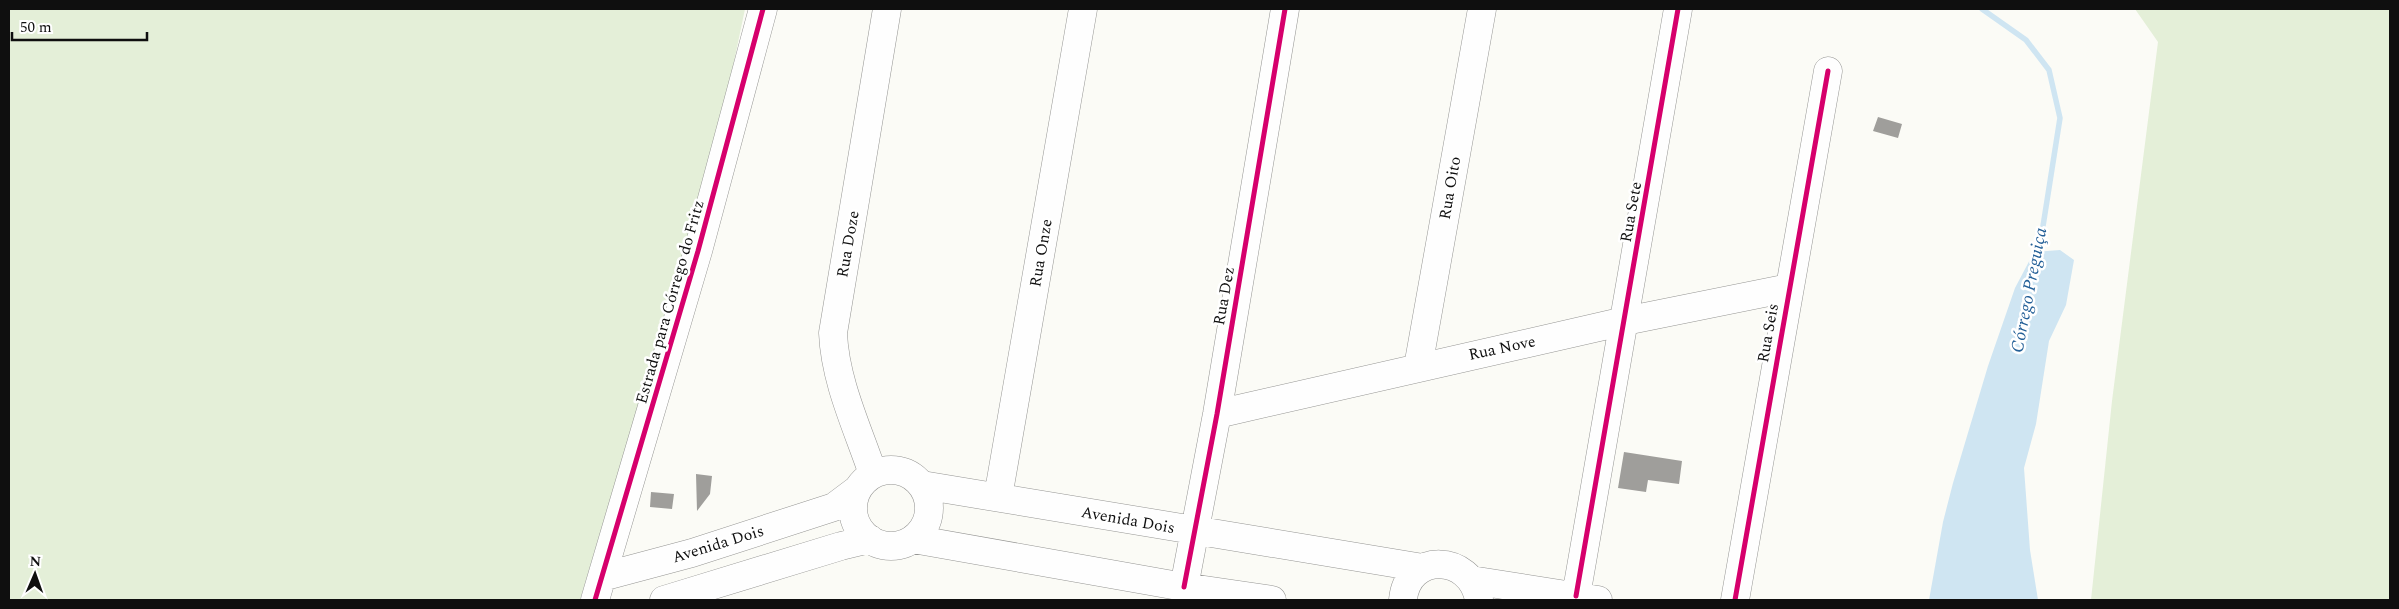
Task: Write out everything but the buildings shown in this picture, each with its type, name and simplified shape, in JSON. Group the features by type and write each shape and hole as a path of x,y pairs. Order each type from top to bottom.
{"street":[{"name":"Estrada para Córrego do Fritz","path":"598,588 698,251 763,9"},
{"name":"Rua Doze","path":"866,482 839,376 834,353 833,333 888,9"},
{"name":"Rua Onze","path":"998,497 1083,9"},
{"name":"Rua Dez","path":"1184,587 1217,414 1285,9"},
{"name":"Rua Oito","path":"1418,367 1482,9"},
{"name":"Rua Sete","path":"1587,598 1626,321 1678,9"},
{"name":"Rua Seis","path":"1734,600 1828,71"},
{"name":"Rua Nove","path":"1217,414 1626,321 1789,288"},
{"name":"Avenida Dois","path":"598,588 692,553 834,507 866,482 894,470 914,478 922,486 1423,568 1444,564 1464,572 1475,590 1587,598"},
{"path":"866,482 854,499 854,518 863,533 870,539 886,545 896,545 913,539 920,532 928,516 927,495 922,486"},
{"path":"664,600 704,594 841,546 870,539"},
{"path":"913,539 1184,587 1272,600"},
{"path":"692,553 704,594"},
{"path":"1403,600 1408,583 1423,568"}],"green space":[{"path":"9,9 745,9 718,138 580,600 9,600"},
{"path":"2135,9 2390,9 2390,600 2091,600 2112,401 2158,42"}],"water":[{"path":"2060,250 2074,260 2066,305 2049,341 2036,424 2024,468 2030,550 2038,600 1929,600 1943,522 1953,483 1988,366 2015,288 2034,252"}],"waterway":[{"name":"Córrego Preguiça","path":"1982,9 2026,40 2049,70 2060,118 2038,258"}],"cycle path":[{"path":"595,600 698,251 763,9"},
{"path":"1184,587 1217,414 1285,9"},
{"path":"1576,596 1678,9"},
{"path":"1735,600 1828,71"}]}
